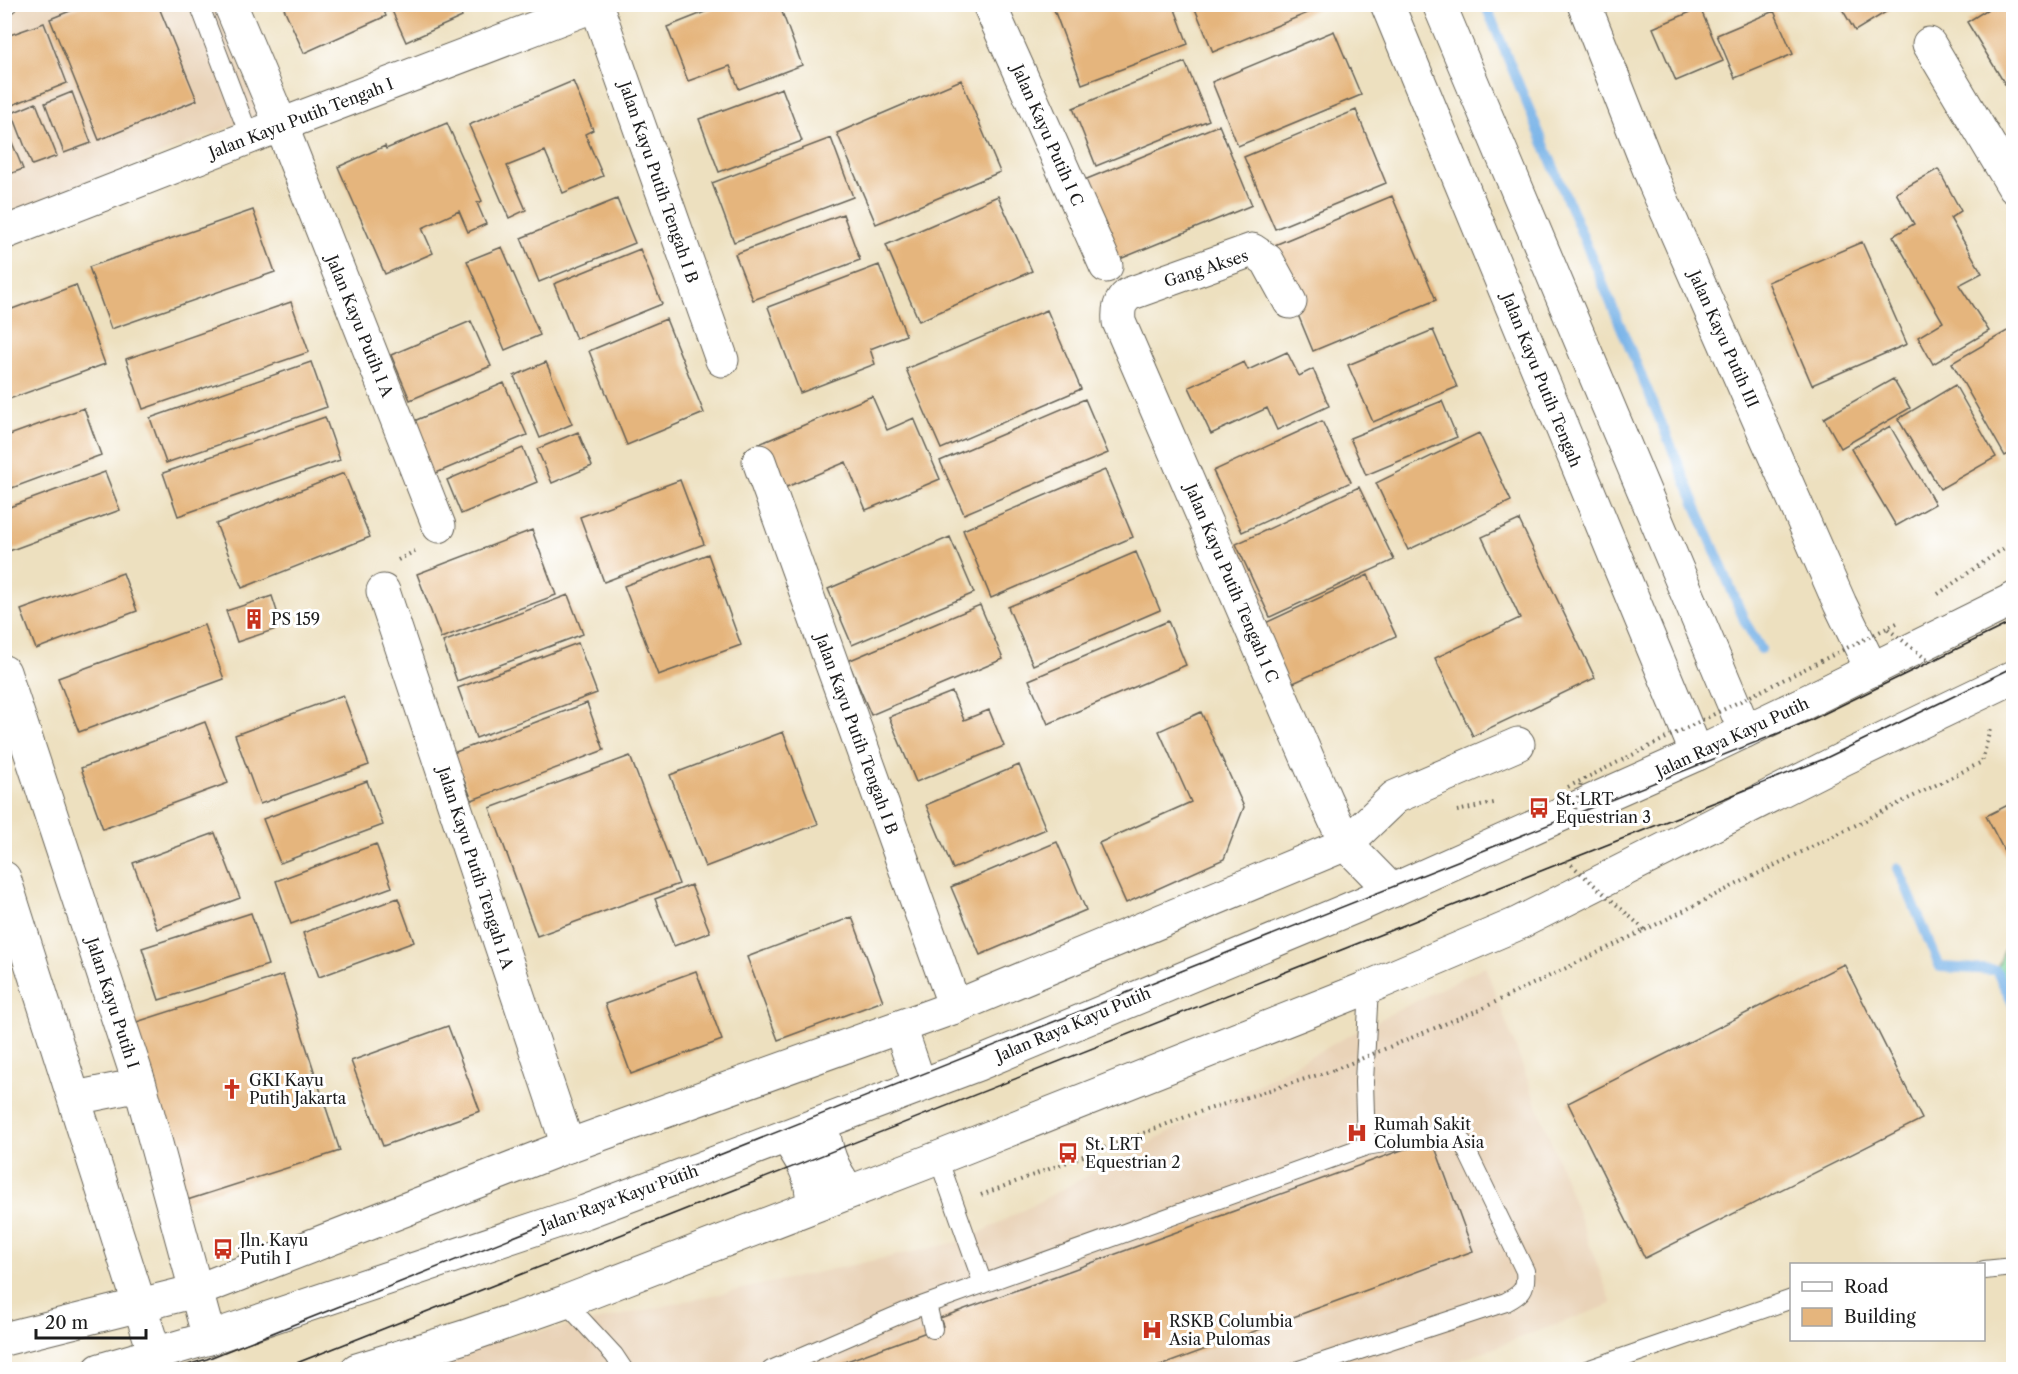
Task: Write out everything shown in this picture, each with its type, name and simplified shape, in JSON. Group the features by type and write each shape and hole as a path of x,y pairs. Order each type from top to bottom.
{"street":[{"name":"Jalan Kayu Putih I A","path":"230,4 439,526"},
{"name":"Jalan Kayu Putih I C","path":"989,4 1106,266"},
{"name":"Jalan Kayu Putih Tengah","path":"1387,4 1697,754"},
{"path":"1439,4 1752,728"},
{"name":"Jalan Kayu Putih III","path":"1584,4 1660,194 1840,604 1872,670"},
{"name":"Jalan Kayu Putih Tengah I","path":"4,233 597,5"},
{"name":"Jalan Kayu Putih Tengah I B","path":"597,5 722,360"},
{"path":"1929,44 2013,187"},
{"name":"Gang Akses","path":"1119,322 1120,304 1129,294 1252,250 1267,260 1290,302"},
{"name":"Jalan Kayu Putih Tengah 1 C","path":"1119,322 1346,844 1392,891"},
{"name":"Jalan Kayu Putih Tengah I B","path":"759,461 955,1007"},
{"name":"Jalan Kayu Putih Tengah I A","path":"383,591 568,1146"},
{"name":"Jalan Raya Kayu Putih","path":"100,1370 209,1338 585,1212 978,1064 1392,891 1697,754 2013,599"},
{"name":"Jalan Kayu Putih I","path":"4,672 140,1085 209,1338"},
{"path":"357,1370 464,1337 565,1302 938,1158 1369,987 1517,924 1843,759 2011,682"},
{"path":"4,1339 196,1291 568,1146 955,1007 1346,844 1395,797 1518,744"},
{"path":"4,878 155,1353"},
{"path":"900,1027 920,1086"},
{"path":"75,1098 140,1085"},
{"path":"822,1123 826,1149 835,1173 849,1192"},
{"path":"786,1136 801,1159 812,1184 813,1206"}],"lane":[{"path":"199,4 250,138"},
{"path":"1366,1146 1364,1082 1369,987"},
{"path":"771,1370 905,1312 1366,1146 1448,1133 1456,1136 1463,1143 1525,1271 1526,1282 1523,1289 1517,1296 1506,1302 1299,1370"},
{"path":"938,1158 983,1284"},
{"path":"1985,1270 2013,1267"},
{"path":"1587,1370 1790,1299"},
{"path":"565,1302 614,1355 624,1370"},
{"path":"927,1304 933,1329"}],"path":[{"path":"383,591 384,577 388,568 394,562 439,538 441,531 439,526"},
{"path":"1937,595 2013,541"},
{"path":"1568,787 1908,616"},
{"path":"1888,628 1930,662"},
{"path":"955,1205 1196,1113 1334,1070 1483,1008 1982,762 1990,727"},
{"path":"1574,814 1581,781"},
{"path":"1566,860 1645,930"}],"shaded area":[{"path":"5,5 214,5 260,115 5,215"},
{"name":"Rumah Sakit Columbia Asia","path":"1485,966 1612,1304 1436,1369 393,1370 446,1350 585,1323 967,1240 1367,1026"}],"green space":[{"path":"2013,930 2014,1006 1996,970"}],"building":[{"path":"282,4 381,4 386,16 304,53"},
{"path":"389,4 457,4 462,17 406,42"},
{"path":"725,4 779,4 802,65 739,89 730,66 688,81 667,27"},
{"path":"1059,4 1173,4 1188,44 1082,84 1053,7"},
{"path":"1193,4 1327,4 1327,5 1213,52"},
{"path":"1839,4 1899,4 1855,31"},
{"path":"1996,4 2014,4 2014,99 1967,22"},
{"path":"85,5 158,5 197,100 99,140 50,19"},
{"path":"1700,8 1723,61 1676,81 1653,28"},
{"path":"1774,11 1793,54 1735,78 1717,35"},
{"path":"44,23 67,83 10,106 4,92 4,37"},
{"path":"1334,31 1361,95 1238,146 1212,82"},
{"path":"1185,62 1209,120 1096,166 1073,108"},
{"path":"961,80 1000,172 876,224 837,133"},
{"path":"573,81 593,130 585,134 603,176 563,193 545,151 507,166 526,210 509,218 469,125"},
{"path":"782,88 802,141 719,172 699,119"},
{"path":"72,92 91,143 64,153 45,103"},
{"path":"36,103 57,156 32,165 12,113"},
{"path":"1356,110 1386,183 1275,229 1244,157"},
{"path":"4,123 23,169 4,176"},
{"path":"447,123 482,201 477,203 486,224 468,232 459,211 422,228 433,253 385,274 338,167 385,146 386,149"},
{"path":"1219,125 1252,205 1115,261 1082,181"},
{"path":"831,138 853,197 734,242 712,183"},
{"path":"1938,169 1961,211 1950,218 1982,273 1959,285 1989,331 1933,364 1918,337 1943,322 1893,236 1914,224 1896,193"},
{"path":"998,196 1032,271 919,321 886,245"},
{"path":"1392,196 1436,300 1313,351 1270,247"},
{"path":"617,199 635,243 539,282 521,238"},
{"path":"253,210 275,272 111,329 89,267"},
{"path":"843,214 860,260 753,300 735,254"},
{"path":"1862,242 1907,344 1812,385 1768,282"},
{"path":"502,247 540,335 505,350 467,261"},
{"path":"640,249 662,304 576,339 554,284"},
{"path":"879,265 906,335 870,349 875,364 800,393 768,307"},
{"path":"76,285 105,364 4,401 4,312"},
{"path":"291,302 309,352 143,409 126,359"},
{"path":"1047,310 1081,389 941,449 906,369"},
{"path":"666,319 704,413 627,445 589,351"},
{"path":"471,321 491,366 410,400 391,355"},
{"path":"2014,327 2014,451 2005,456 1952,363"},
{"path":"1433,330 1457,387 1373,422 1348,365"},
{"path":"1287,352 1299,376 1313,369 1329,406 1277,430 1267,408 1211,434 1189,387 1244,362 1248,370"},
{"path":"311,362 327,407 166,463 150,418"},
{"path":"546,362 572,424 540,438 514,376"},
{"path":"1893,379 1910,408 1841,448 1824,418"},
{"path":"504,383 527,435 429,476 407,424"},
{"path":"1955,385 1996,457 1940,489 1898,419"},
{"path":"872,396 887,430 914,418 940,479 866,510 846,462 777,491 757,445"},
{"path":"1085,399 1108,453 964,514 940,461"},
{"path":"1442,401 1457,437 1366,475 1350,438"},
{"path":"84,408 101,455 4,491 4,437"},
{"path":"325,417 340,460 178,516 163,473"},
{"path":"1322,421 1351,482 1242,532 1213,471"},
{"path":"1890,426 1935,504 1896,526 1851,449"},
{"path":"578,432 592,466 552,483 537,449"},
{"path":"1479,433 1511,501 1408,550 1376,483"},
{"path":"523,448 537,482 461,514 447,480"},
{"path":"1105,470 1133,537 991,598 963,530"},
{"path":"105,472 120,510 9,551 4,539 4,509"},
{"path":"344,473 370,537 242,588 216,524"},
{"path":"680,480 704,544 604,582 580,517"},
{"path":"1359,487 1394,560 1270,617 1236,544"},
{"path":"1519,520 1595,678 1473,736 1435,658 1520,618 1482,537"},
{"path":"532,530 556,595 441,638 417,574"},
{"path":"950,537 974,593 852,645 828,589"},
{"path":"1136,552 1160,610 1033,665 1008,607"},
{"path":"708,554 741,645 658,675 624,586"},
{"path":"123,573 137,611 36,649 21,610"},
{"path":"1368,575 1396,636 1289,685 1261,625"},
{"path":"568,595 583,634 457,681 443,642"},
{"name":"PS 159","path":"272,596 282,627 237,642 226,611"},
{"path":"980,605 1003,659 871,715 848,661"},
{"path":"1168,621 1186,665 1048,724 1029,680"},
{"path":"204,625 224,679 79,732 58,678"},
{"path":"578,643 597,693 476,738 458,688"},
{"path":"952,692 964,720 989,710 1004,746 916,782 889,717"},
{"path":"343,695 369,765 260,804 235,735"},
{"path":"587,703 604,750 472,800 453,753"},
{"path":"1201,712 1244,807 1224,859 1126,903 1099,843 1191,802 1159,731"},
{"path":"205,722 228,783 103,829 81,768"},
{"path":"783,732 818,824 705,867 670,775"},
{"path":"630,756 679,884 537,936 490,808"},
{"path":"1019,765 1046,829 953,869 926,805"},
{"path":"367,781 383,825 280,863 263,819"},
{"path":"2014,802 2014,870 1986,816"},
{"path":"215,833 240,898 157,929 133,863"},
{"path":"1057,842 1086,910 980,955 951,887"},
{"path":"376,844 392,887 291,924 276,881"},
{"path":"691,885 710,932 674,946 655,899"},
{"path":"398,898 414,942 319,977 303,933"},
{"path":"251,913 268,965 159,1000 142,948"},
{"path":"852,917 883,1001 778,1040 747,957"},
{"path":"1844,964 1922,1119 1645,1258 1568,1103"},
{"path":"696,971 722,1040 631,1074 605,1004"},
{"name":"GKI Kayu Putih Jakarta","path":"283,975 340,1151 181,1202 124,1026"},
{"path":"448,1026 480,1111 383,1146 351,1061"},
{"path":"1432,1139 1473,1251 1149,1370 837,1370 836,1365 943,1326 940,1318"}],"waterway":[{"path":"1485,4 1745,622 1761,649"},
{"path":"1898,868 1940,967 1996,970 2014,1006"}],"tram line":[{"path":"171,1370 207,1359 1809,721 2014,621"},
{"path":"279,1370 1824,759 2014,667"}],"place":[{"name":"PS 159","path":"254,619"},
{"name":"St. LRT Equestrian 3","path":"1539,808"},
{"name":"GKI Kayu Putih Jakarta","path":"232,1089"},
{"name":"Rumah Sakit Columbia Asia","path":"1357,1133"},
{"name":"St. LRT Equestrian 2","path":"1068,1153"},
{"name":"Jln. Kayu Putih I","path":"223,1249"},
{"name":"RSKB Columbia Asia Pulomas","path":"1152,1330"}]}
